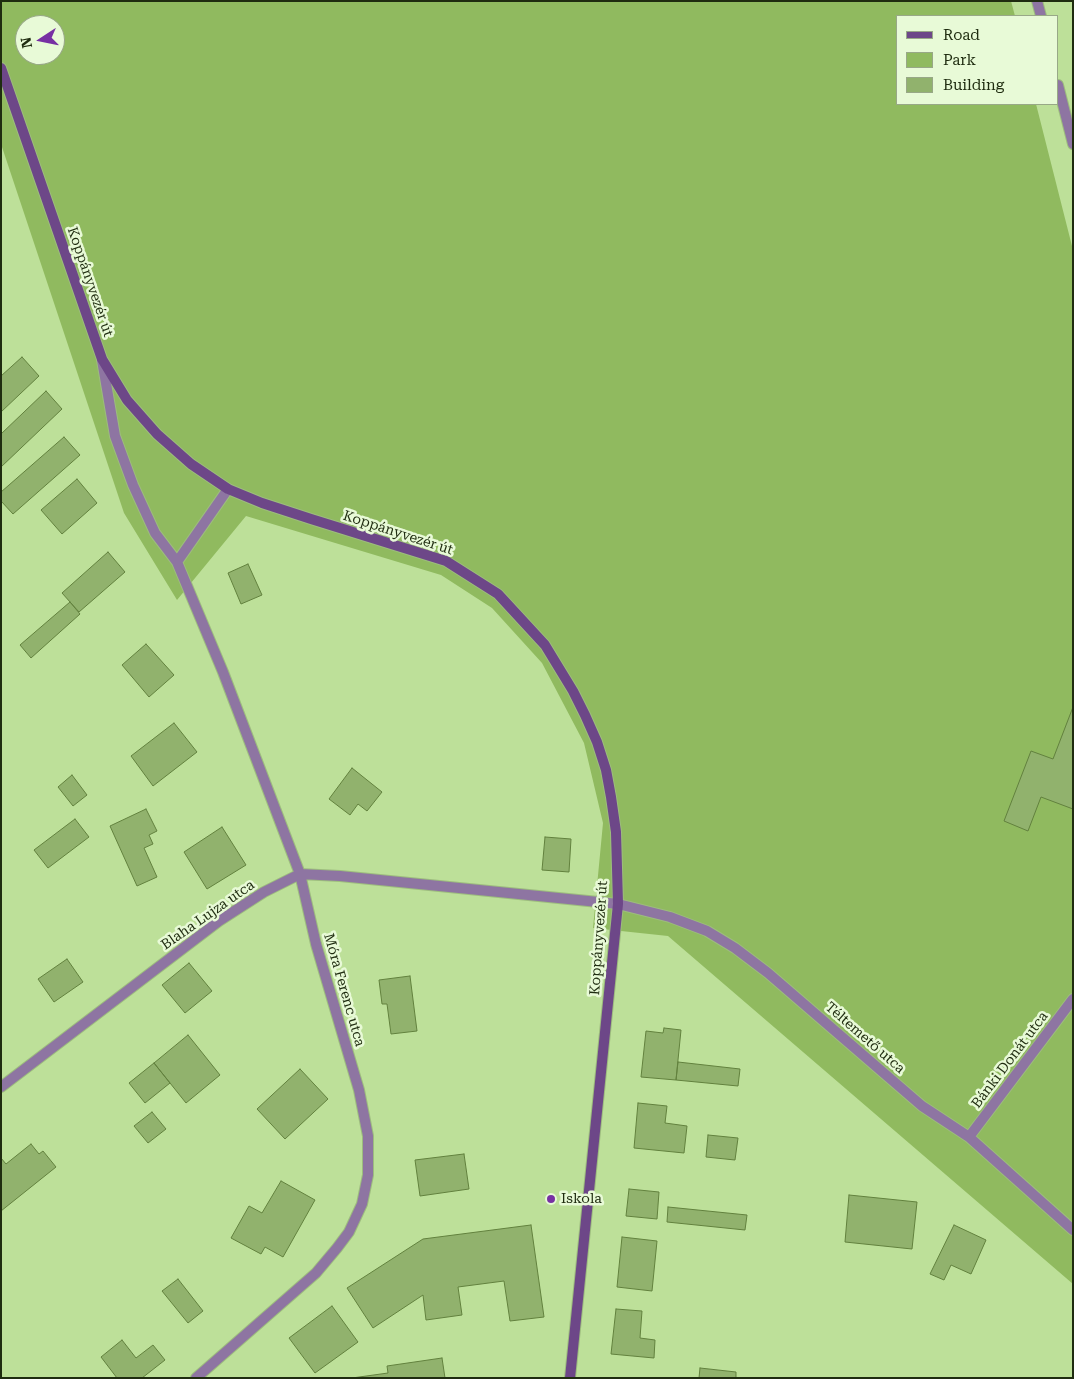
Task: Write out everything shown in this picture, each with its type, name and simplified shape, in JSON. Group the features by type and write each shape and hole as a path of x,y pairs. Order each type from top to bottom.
{"street":[{"path":"1037,1 1041,15"},
{"name":"Koppányvezér út","path":"1,68 102,359 127,400 157,434 191,464 228,489 262,503 446,561 498,594 545,645 573,691 597,742 606,770 616,832 618,904 570,1378"},
{"path":"1059,89 1073,144"},
{"name":"Móra Ferenc utca","path":"102,359 115,436 133,485 155,532 177,562 223,672 300,874 316,944 359,1090 368,1136 368,1175 362,1204 349,1232 316,1273 196,1378"},
{"path":"177,562 228,489"},
{"name":"Blaha Lujza utca","path":"1,1087 219,921 264,892 300,874 340,876 618,904"},
{"name":"Téltemető utca","path":"618,904 670,917 707,931 735,948 768,973 922,1106 968,1137 1073,1230"},
{"name":"Bánki Donát utca","path":"968,1137 1073,999"}],"green space":[{"path":"1,1 1011,1 1015,15 896,15 896,105 1036,105 1073,250 1073,1284 668,936 593,928 603,823 584,743 542,663 492,608 441,575 246,516 177,600 124,513 1,144"}],"building":[{"path":"22,357 39,376 1,412 1,376"},
{"path":"46,391 62,409 1,467 1,434"},
{"path":"64,437 80,455 13,514 1,501 1,492"},
{"path":"77,479 97,503 62,534 41,510"},
{"path":"108,552 125,572 79,612 62,593"},
{"path":"248,564 262,595 241,604 228,573"},
{"path":"70,602 80,614 31,658 20,645"},
{"path":"146,644 174,675 149,697 122,665"},
{"path":"1073,707 1073,809 1041,797 1028,831 1004,821 1031,751 1053,759"},
{"path":"174,723 197,752 153,786 131,756"},
{"path":"352,768 382,792 367,811 358,804 350,815 329,799"},
{"path":"72,775 87,795 73,806 58,787"},
{"path":"146,809 157,831 149,835 153,844 144,848 157,877 137,886 110,826"},
{"path":"75,819 89,837 48,868 34,850"},
{"path":"222,827 246,865 207,889 184,852"},
{"path":"545,837 571,839 569,872 542,870"},
{"path":"67,959 83,982 54,1002 38,979"},
{"path":"189,963 212,991 185,1013 162,985"},
{"path":"410,976 417,1031 391,1034 387,1004 382,1004 379,980"},
{"path":"664,1028 681,1030 676,1080 641,1077 646,1031 663,1033"},
{"path":"188,1035 220,1075 186,1103 154,1063"},
{"path":"678,1062 740,1069 738,1086 676,1080"},
{"path":"154,1063 170,1083 145,1103 129,1083"},
{"path":"300,1069 328,1099 285,1139 257,1109"},
{"path":"638,1103 667,1106 665,1123 687,1126 684,1153 634,1148"},
{"path":"152,1112 166,1129 148,1143 134,1126"},
{"path":"708,1135 738,1138 735,1160 706,1157"},
{"path":"31,1144 39,1154 43,1151 56,1167 1,1211 1,1158 6,1164"},
{"path":"464,1154 469,1189 420,1196 415,1160"},
{"path":"281,1181 315,1200 283,1257 265,1247 261,1254 231,1238 249,1206 262,1213"},
{"path":"629,1189 659,1192 657,1219 626,1216"},
{"path":"849,1195 917,1202 912,1249 845,1242"},
{"path":"668,1207 747,1215 745,1230 667,1222"},
{"path":"531,1225 544,1317 510,1321 504,1281 458,1287 462,1315 426,1320 423,1295 373,1328 347,1288 423,1239"},
{"path":"954,1225 986,1240 971,1274 951,1265 944,1280 930,1274"},
{"path":"622,1237 657,1241 652,1291 617,1287"},
{"path":"178,1279 203,1311 188,1323 162,1291"},
{"path":"332,1306 358,1342 315,1373 289,1338"},
{"path":"616,1309 642,1311 640,1338 655,1340 654,1358 611,1354"},
{"path":"122,1340 136,1358 153,1345 165,1360 142,1378 117,1378 101,1357"},
{"path":"442,1358 445,1378 352,1378 388,1373 387,1366"},
{"path":"700,1368 736,1372 736,1378 699,1378"}],"place":[{"name":"Iskola","path":"551,1199"}]}
